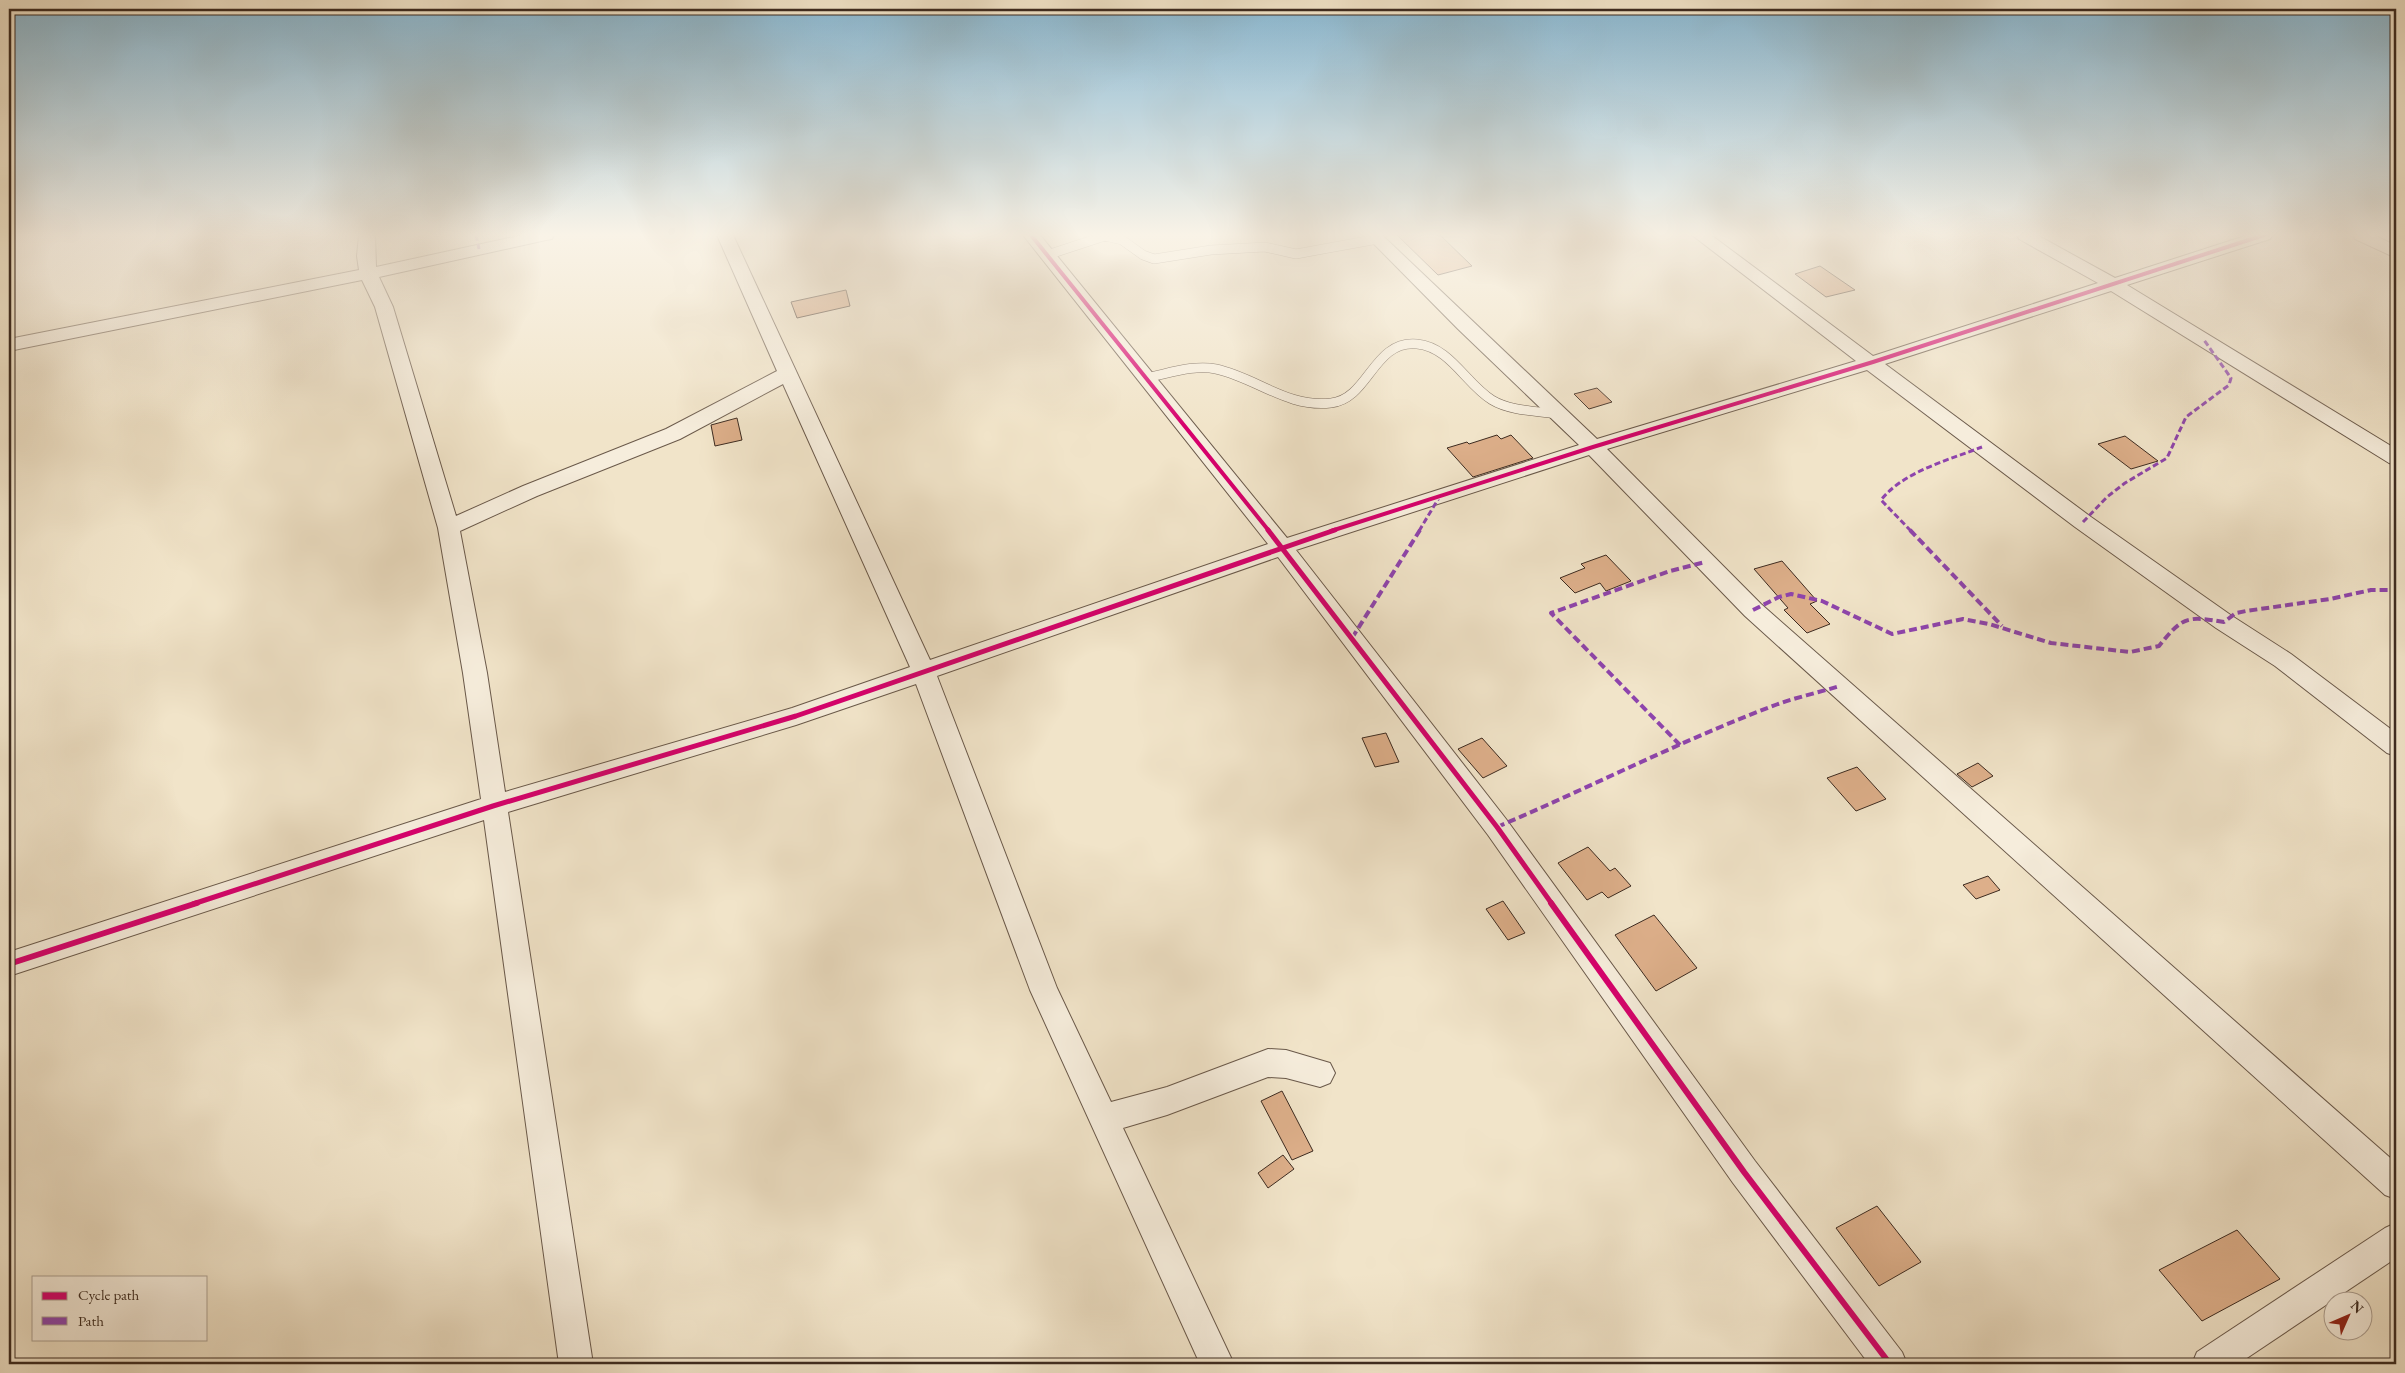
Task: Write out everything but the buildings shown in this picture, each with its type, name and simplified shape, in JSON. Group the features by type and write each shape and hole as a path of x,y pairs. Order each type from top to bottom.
{"street":[{"path":"9,345 241,299"},
{"path":"380,299 384,307 449,528 476,673 493,806 576,1364"},
{"path":"754,299 923,671 1044,990 1217,1364"},
{"path":"1082,299 1282,547 1497,827 1744,1172 1890,1364"},
{"path":"1439,299 1593,447 1753,610 2396,1184"},
{"path":"1787,299 2083,522 2224,622 2283,660 2396,746"},
{"path":"9,964 493,806 796,716 1282,547 1593,447 1872,362 2062,299"},
{"path":"2137,299 2396,458"},
{"path":"449,528 530,491 673,434 787,374"},
{"path":"1103,1119 1167,1101 1268,1063 1286,1064 1320,1073"},
{"path":"2209,1364 2396,1239"}],"lane":[{"path":"1144,378 1213,368 1277,396 1297,402 1330,404 1352,396 1374,364 1386,354 1399,346 1417,344 1426,346 1445,358 1484,394 1501,404 1558,414"}],"marked path":[{"path":"2083,522 2107,497 2125,483 2167,458 2186,417 2229,385 2231,378 2204,340"},
{"path":"1982,447 1911,477 1887,492 1881,500 2002,626"},
{"path":"1352,638 1440,496"},
{"path":"1680,745 1551,613 1670,571 1705,562"},
{"path":"1753,610 1779,597 1791,594 1822,601 1892,634 1963,619 1989,624 2051,643 2130,652 2159,646 2173,628 2187,619 2195,617 2224,622 2236,613 2246,611 2330,599 2371,590 2396,590"},
{"path":"1497,827 1576,793 1627,767 1779,704 1840,686"}],"cycle path":[{"path":"1083,299 1282,547 1497,827 1744,1172 1890,1364"},
{"path":"9,964 493,806 796,716 1282,547 1593,447 1873,362 2067,299"}]}
